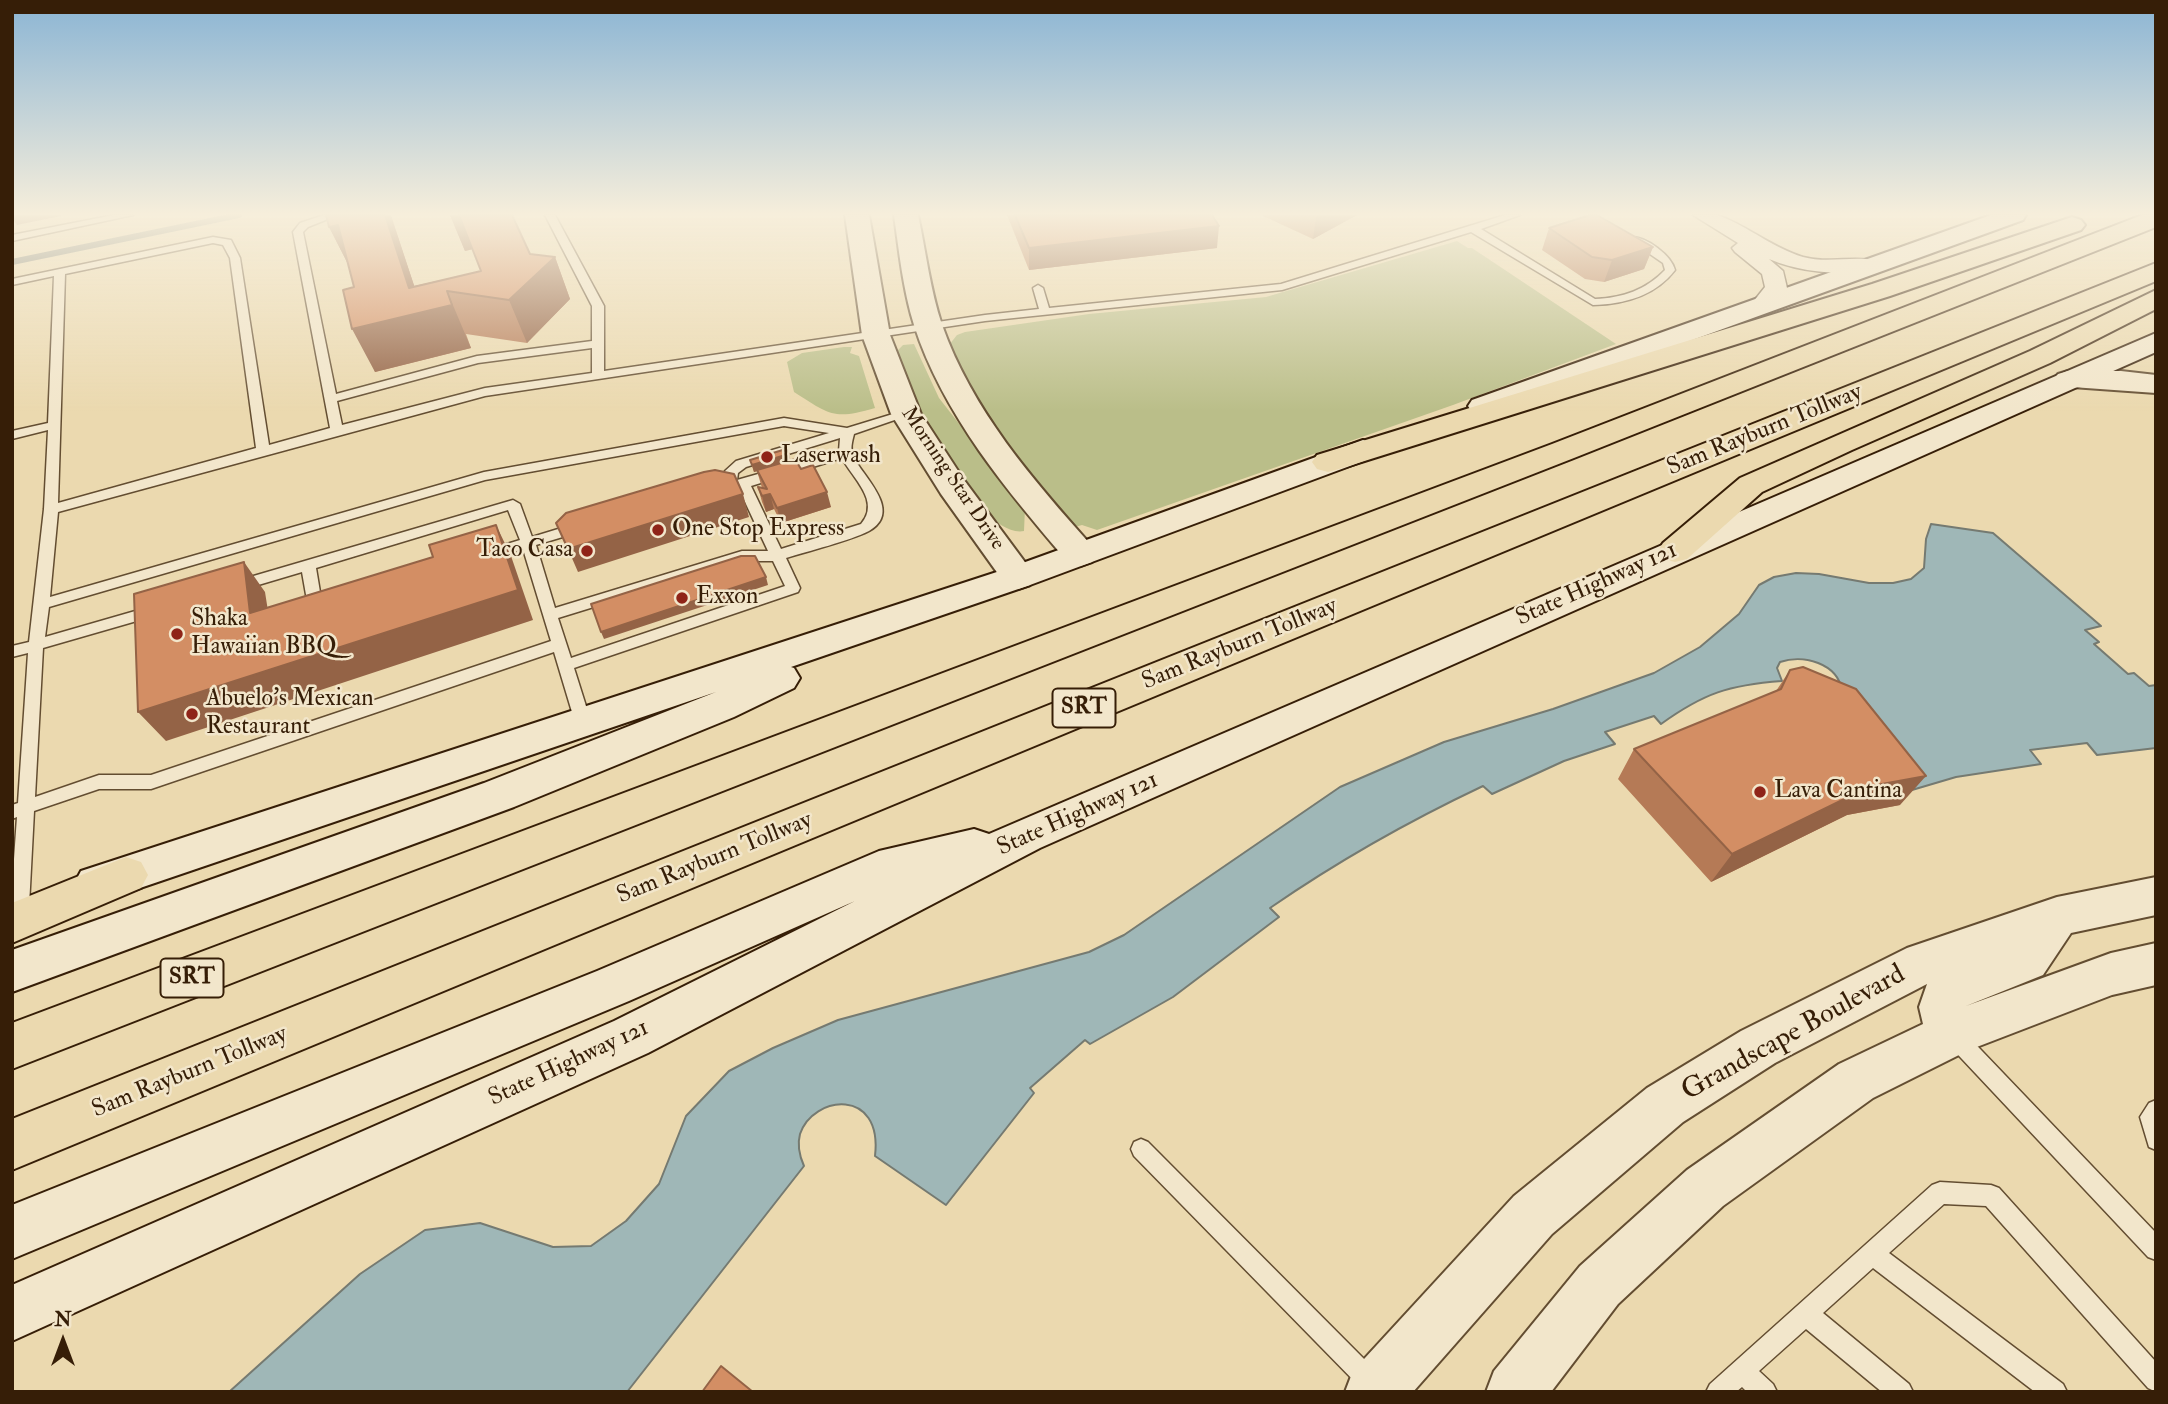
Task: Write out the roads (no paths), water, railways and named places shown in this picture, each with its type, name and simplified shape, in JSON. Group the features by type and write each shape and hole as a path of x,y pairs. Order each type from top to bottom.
{"highway":[{"path":"1328,462 1909,281"},
{"name":"SRT","path":"12,1046 1563,452 1998,281"},
{"name":"Sam Rayburn Tollway","path":"12,1145 2133,281"},
{"path":"1675,551 1751,485 1840,443 2040,357 2156,298"},
{"path":"15,913 126,875"}],"main road":[{"name":"Morning Star Drive","path":"866,281 876,335 906,414 952,487 1018,577"},
{"path":"919,281 929,327 953,381 987,436 1039,508 1080,554"},
{"path":"126,875 1018,577 1328,462 1833,281"},
{"name":"State Highway 121","path":"12,1313 631,1037 1026,836 2156,341"},
{"path":"2068,380 2121,380 2156,384"},
{"path":"12,971 538,779 720,707 941,603"},
{"path":"12,1232 613,985 894,864 1026,836"},
{"name":"Grandscape Boulevard","path":"1377,1390 1533,1214 1665,1105 1758,1047 1923,963 2057,916 2156,896"},
{"path":"1952,1034 1942,1014 1941,1001 1948,991 2027,960 2057,916"},
{"path":"1515,1392 1598,1285 1705,1188 1856,1081 1952,1034 2111,974 2156,964"}],"street":[{"path":"1760,307 1776,288 1774,281"}],"lane":[{"path":"15,913 19,809 51,509 60,281"},
{"path":"238,281 263,450"},
{"path":"307,281 337,430"},
{"path":"585,281 598,306 598,375"},
{"path":"51,509 485,392 929,327 1045,312 1282,288 1306,281"},
{"path":"1558,281 1593,302 1610,302 1651,290 1660,281"},
{"path":"1038,288 1045,312"},
{"path":"330,399 477,360 598,344"},
{"path":"566,665 793,588 736,485 732,471 741,464 906,414"},
{"path":"42,604 484,476 784,422 848,432"},
{"path":"12,435 54,425"},
{"path":"551,615 742,556 776,556 860,530 875,517 877,503 846,453 848,432"},
{"path":"696,492 736,485 846,453"},
{"path":"219,591 513,505 528,543 583,722"},
{"path":"475,558 593,523"},
{"path":"308,565 315,606 342,598"},
{"path":"12,652 168,606"},
{"path":"19,809 99,782 151,782 560,644"},
{"path":"1952,1034 2156,1249"},
{"path":"2156,1110 2150,1117 2156,1140"},
{"path":"1141,1149 1377,1390"},
{"path":"1718,1392 1940,1193 1991,1196 2156,1380"},
{"path":"1872,1254 2055,1392"},
{"path":"1805,1313 1901,1392"},
{"path":"1742,1371 1765,1392"}],"water":[{"path":"1931,524 1993,533 2101,626 2085,630 2099,642 2094,644 2128,674 2134,673 2149,686 2156,685 2156,748 2097,755 2087,743 2030,750 2041,764 1956,777 1912,790 1827,667 1809,660 1780,662 1777,668 1782,681 1718,692 1661,724 1654,716 1605,732 1615,744 1564,761 1492,794 1483,786 1374,842 1322,874 1270,908 1279,917 1173,997 1090,1044 1085,1040 1030,1088 1034,1093 946,1205 875,1156 875,1134 868,1118 858,1108 845,1104 818,1111 807,1121 800,1134 799,1151 804,1166 627,1392 229,1392 360,1274 425,1230 480,1223 553,1247 591,1246 626,1221 659,1184 686,1116 729,1071 773,1048 838,1020 1089,952 1124,935 1340,787 1444,742 1553,709 1654,673 1700,647 1739,614 1759,585 1774,577 1796,573 1819,574 1869,583 1893,583 1911,579 1924,568 1926,539"}],"place":[{"name":"Laserwash","path":"767,457"},
{"name":"One Stop Express","path":"658,530"},
{"name":"Taco Casa","path":"587,551"},
{"name":"Exxon","path":"682,598"},
{"name":"Shaka Hawaiian BBQ","path":"177,634"},
{"name":"Abuelo's Mexican Restaurant","path":"192,714"},
{"name":"Lava Cantina","path":"1760,792"}]}
